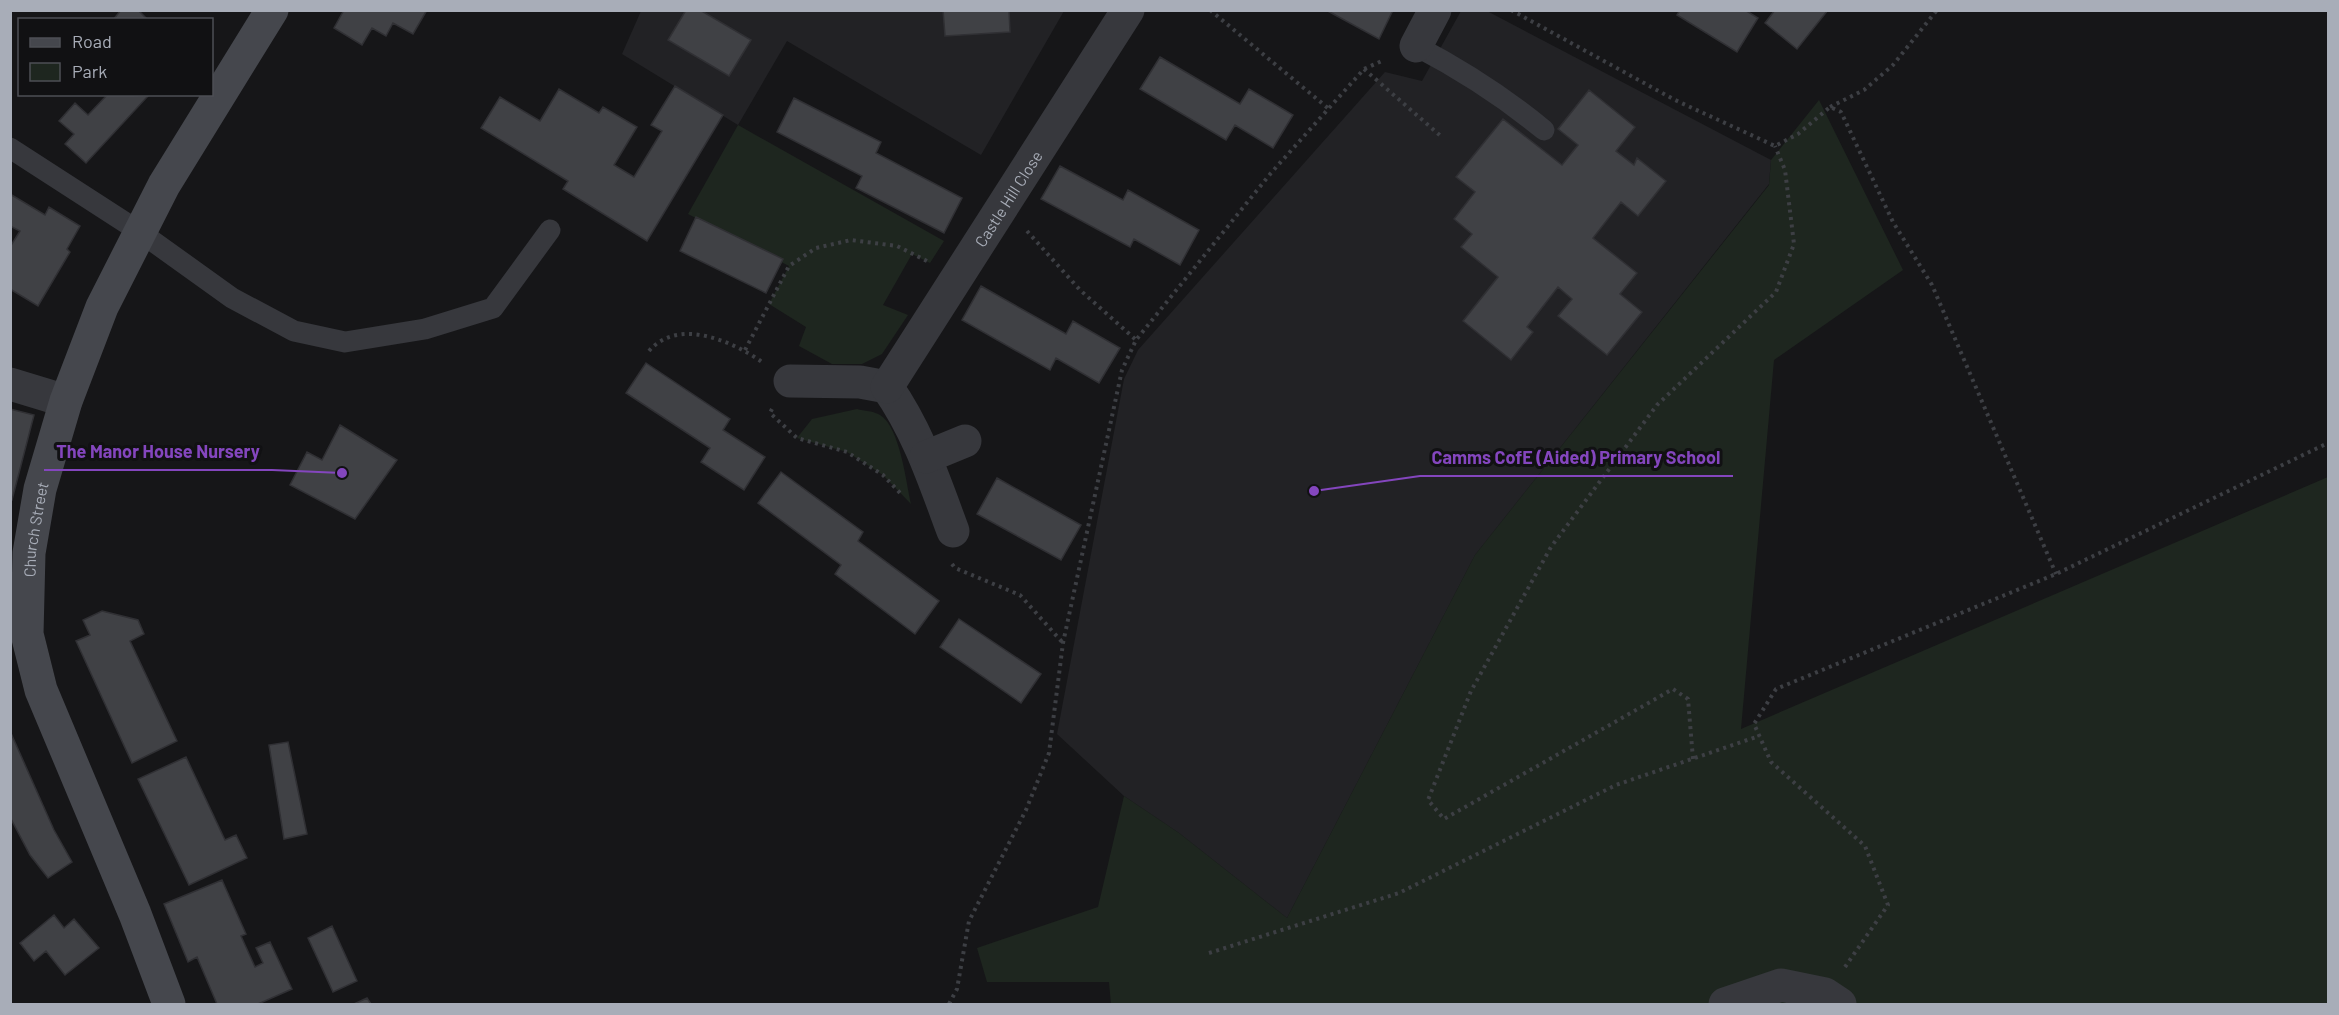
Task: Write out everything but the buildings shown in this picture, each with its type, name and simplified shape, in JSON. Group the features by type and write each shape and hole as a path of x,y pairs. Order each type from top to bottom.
{"main road":[{"name":"Church Street","path":"170,1005 135,914 19,636 29,553 40,489 66,401 102,307 164,185 272,10"}],"street":[{"name":"Castle Hill Close","path":"887,387 1128,10"},
{"path":"1416,46 1435,10"},
{"path":"790,381 860,382 887,387 906,414 926,457 953,531"},
{"path":"10,384 66,401"},
{"path":"926,457 965,441"},
{"path":"1725,1005 1781,985 1833,999"}],"lane":[{"path":"1416,46 1458,68 1512,104 1544,130"},
{"path":"10,148 140,232 232,298 294,331 345,342 425,329 493,308 550,230"}],"path":[{"path":"1210,10 1329,109"},
{"path":"1511,10 1676,100 1775,146 1785,170 1794,244 1776,292 1658,405 1551,547 1471,690 1428,800 1444,819 1673,689 1688,699 1693,759"},
{"path":"1775,146 1798,134 1830,107 1864,90 1893,65 1937,10"},
{"path":"948,1005 957,989 969,921 1026,810 1050,753 1064,643 1122,370 1136,340 1271,172 1364,69 1416,46"},
{"path":"1364,69 1443,138"},
{"path":"1830,107 1841,112 1893,222 1932,285 2056,574"},
{"path":"1004,203 1080,290 1136,340"},
{"path":"745,350 789,266 816,248 851,240 897,246 957,277"},
{"path":"649,351 658,340 674,334 702,335 745,350 790,381"},
{"path":"1833,999 1888,905 1866,846 1771,762 1754,724 1776,689 2056,574 2328,443"},
{"path":"1209,953 1399,893 1616,785 1759,735"}],"shaded area":[{"path":"641,11 1064,11 981,155 787,41 738,125 622,54"},
{"path":"1461,11 1487,11 1771,160 1769,184 1475,555 1287,918 1179,833 1124,796 1057,734 1124,379 1138,350 1385,72 1422,81"}],"green space":[{"path":"1819,100 1903,270 1774,360 1741,729 2328,477 2328,1004 1111,1004 1109,982 987,982 977,948 1098,907 1124,796 1179,833 1287,918 1475,555 1769,185 1771,160"},
{"path":"738,125 944,241 930,263 912,254 883,305 908,315 882,354 862,364 832,364 799,346 806,327 769,304 789,266 688,214"},
{"path":"857,409 880,415 893,431 911,504 883,475 847,452 797,438 812,419"}],"place":[{"name":"The Manor House Nursery","path":"342,473"},
{"name":"Camms CofE (Aided) Primary School","path":"1314,491"}]}
